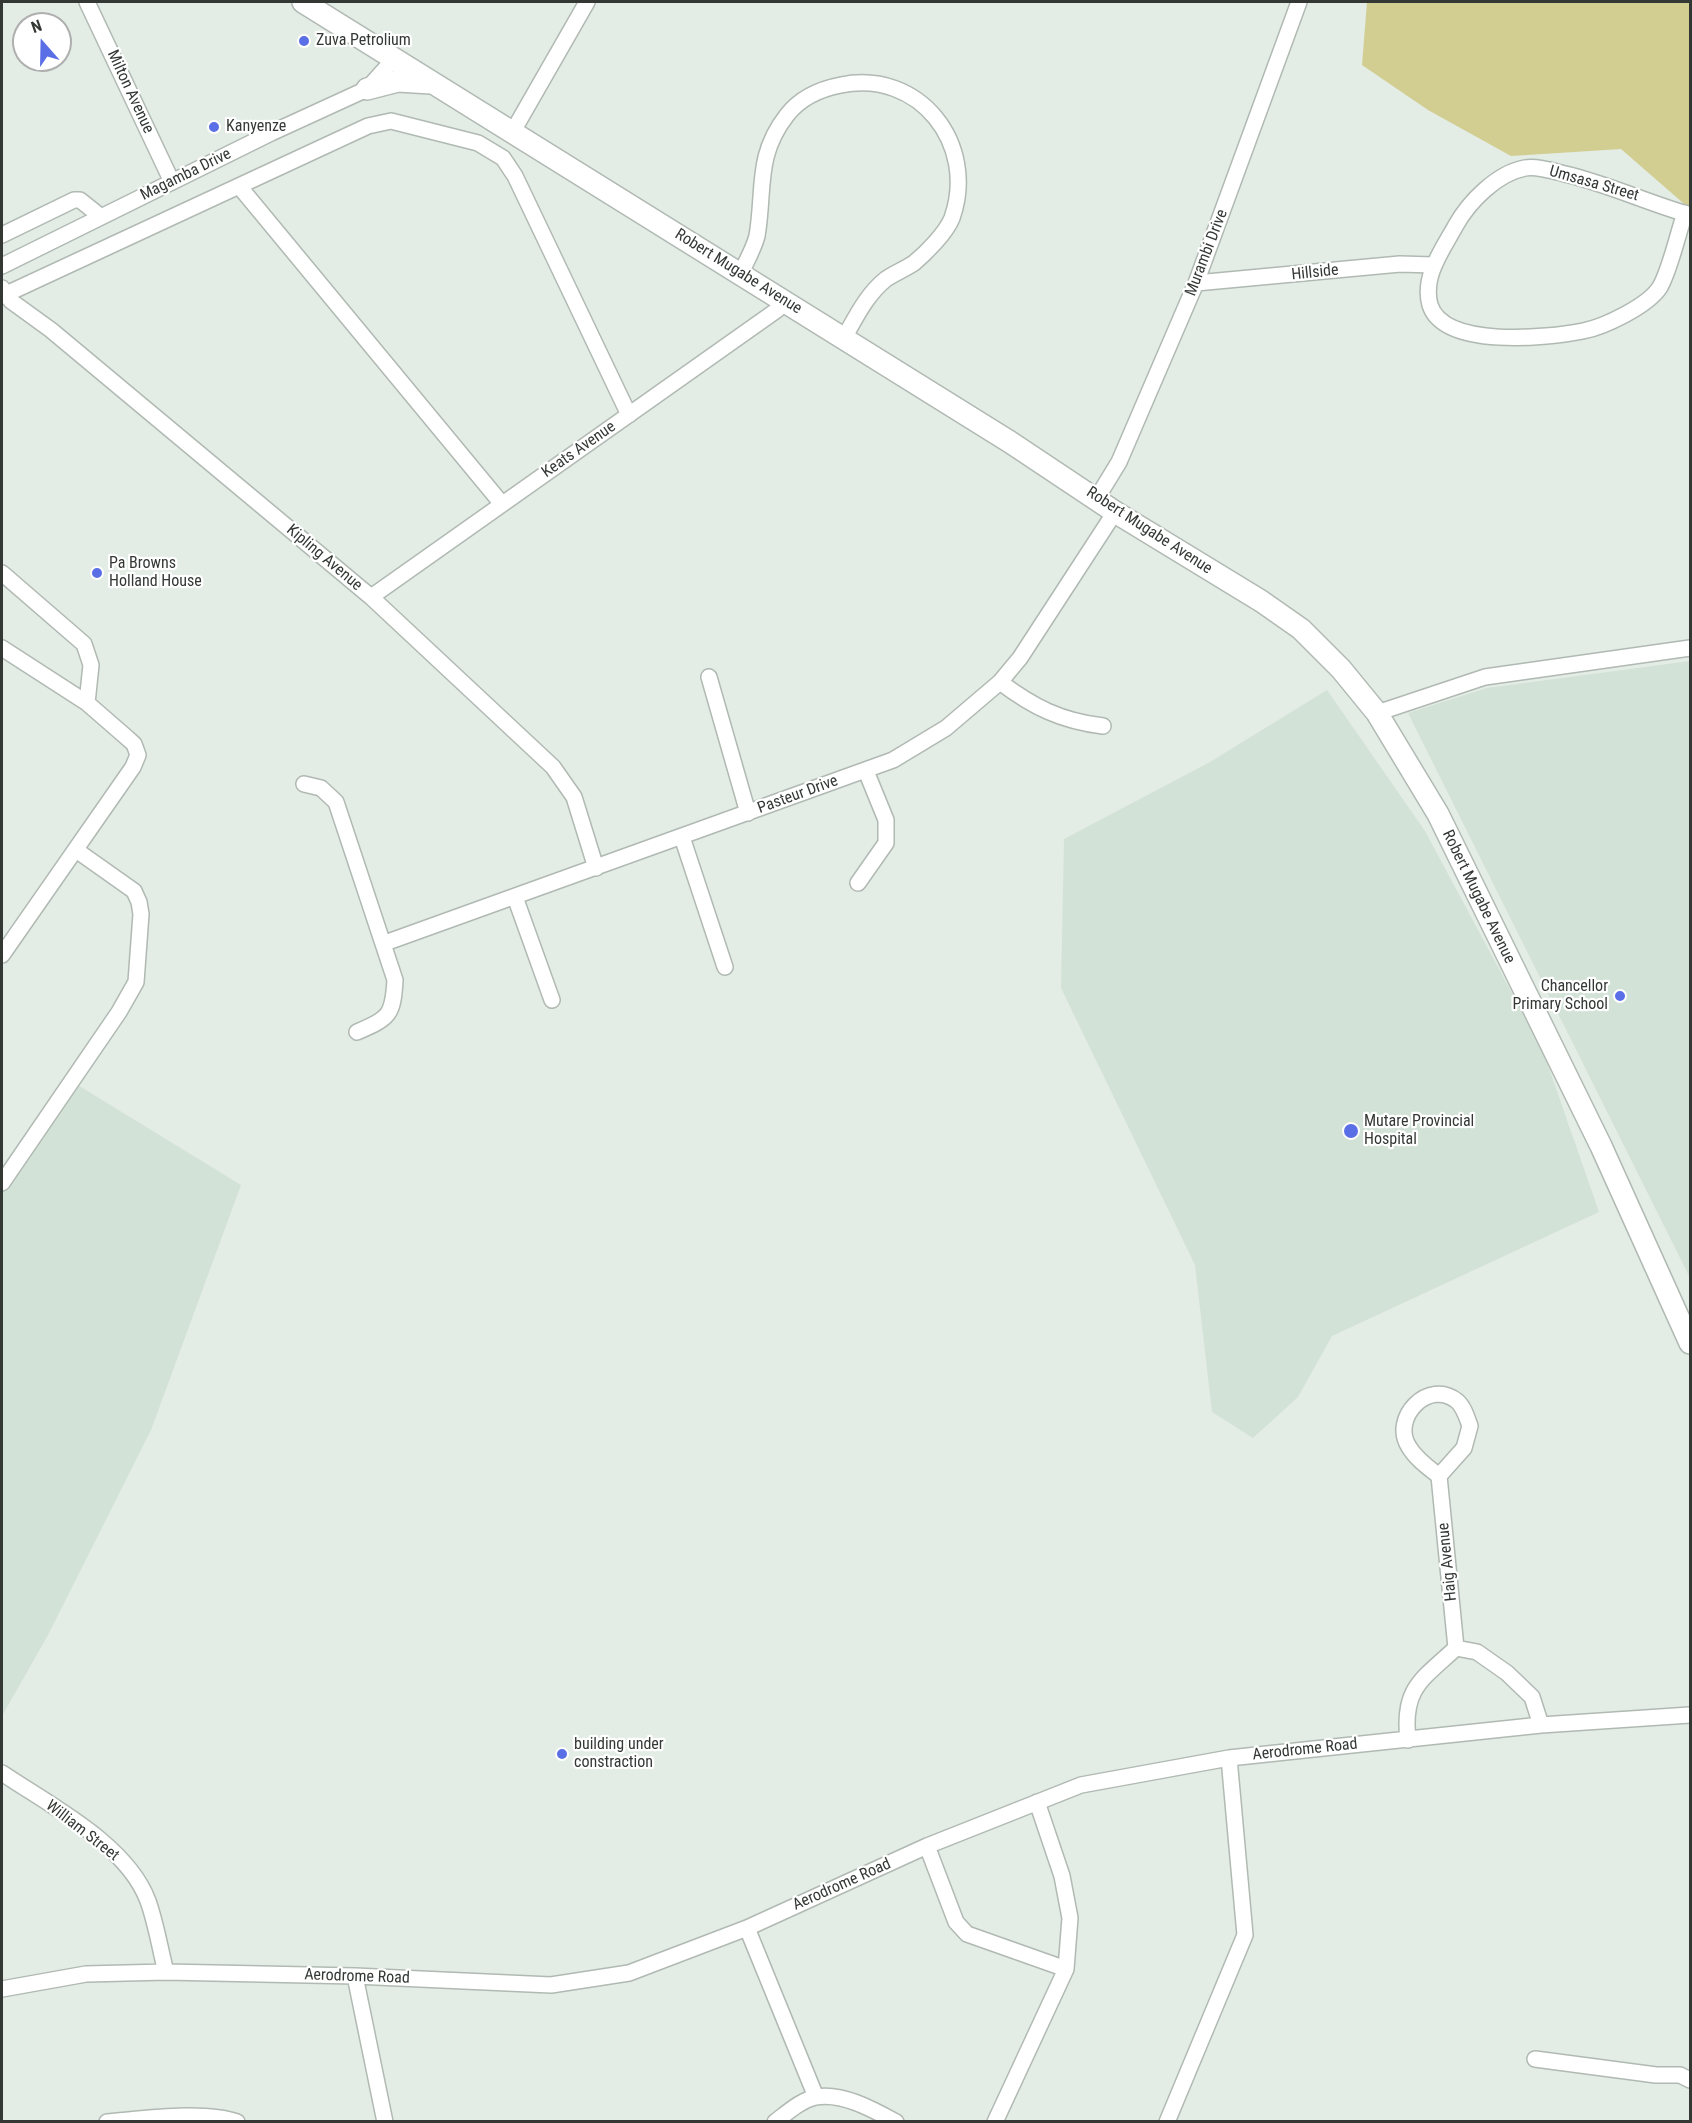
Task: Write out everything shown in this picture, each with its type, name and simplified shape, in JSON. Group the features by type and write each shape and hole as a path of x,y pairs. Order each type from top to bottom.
{"highway":[{"name":"Robert Mugabe Avenue","path":"303,2 786,301 1097,498 1115,512 1261,601 1301,629 1341,669 1377,713 1438,814 1685,1320 1690,1343"},
{"path":"367,89 398,81 432,83"}],"street":[{"name":"Milton Avenue","path":"87,2 172,182"},
{"path":"512,132 587,2"},
{"name":"Murambi Drive","path":"1097,498 1119,462 1196,283 1299,2"},
{"name":"Magamba Drive","path":"2,266 100,216 367,89 395,58"},
{"path":"741,273 757,237 760,191 768,144 788,113 818,89 861,81 905,91 937,117 954,148 959,187 951,220 914,263 886,279 868,298 844,338"},
{"path":"3,293 368,126 391,121 478,143 503,158 515,176 629,415"},
{"name":"Umsasa Street","path":"1433,265 1460,219 1484,191 1524,168 1546,169 1599,182 1688,214"},
{"path":"239,186 502,504"},
{"path":"2,235 74,200 80,200 100,216"},
{"path":"1433,265 1429,287 1431,307 1447,325 1465,334 1516,339 1584,331 1626,315 1660,288 1688,214"},
{"name":"Hillside","path":"1196,283 1400,264 1433,265"},
{"name":"Kipling Avenue","path":"3,293 10,301 51,330 371,597 552,767 574,797 596,868"},
{"name":"Keats Avenue","path":"371,597 777,310 786,301"},
{"name":"Pasteur Drive","path":"385,944 893,760 946,728 1000,682 1020,657 1115,512"},
{"path":"2,573 84,644 91,665 87,703"},
{"path":"2,648 87,703 134,744 138,755 134,767 2,955"},
{"path":"1377,713 1485,677 1690,648"},
{"path":"709,677 748,813"},
{"path":"1000,682 1030,705 1076,723 1103,726"},
{"path":"858,883 886,843 886,820 866,771"},
{"path":"304,784 321,788 336,802 385,944 395,980 393,1003 383,1020 357,1032"},
{"path":"682,837 724,967"},
{"path":"2,1183 119,1012 135,982 141,914 139,902 134,891 76,850"},
{"path":"515,897 552,1000"},
{"path":"1430,1396 1445,1396 1457,1401 1470,1426 1464,1448 1439,1476 1408,1447 1404,1436 1405,1418 1414,1405 1430,1396"},
{"name":"Haig Avenue","path":"1439,1476 1456,1648"},
{"path":"1408,1740 1405,1714 1410,1697 1421,1680 1456,1648 1477,1652 1507,1673 1532,1697 1541,1725"},
{"name":"Aerodrome Road","path":"2,1989 86,1974 165,1972 355,1976 551,1985 629,1973 747,1928 927,1846 1082,1785 1229,1758 1541,1725 1686,1715"},
{"path":"1167,2121 1245,1935 1229,1758"},
{"name":"William Street","path":"2,1773 85,1829 116,1854 133,1875 148,1900 165,1972"},
{"path":"995,2121 1066,1969 1070,1918 1062,1876 1036,1802"},
{"path":"927,1846 956,1922 967,1934 1066,1969"},
{"path":"747,1928 816,2097"},
{"path":"355,1976 385,2121"},
{"path":"1535,2059 1656,2075 1680,2075 1690,2080"},
{"path":"775,2121 796,2106 816,2097 837,2098 866,2106 896,2121"},
{"path":"107,2121 212,2117 237,2121"}],"shaded area":[{"path":"1367,2 1690,2 1690,209 1621,149 1511,156 1428,110 1362,65"},
{"name":"Chancellor Primary School","path":"1690,661 1690,1278 1408,713 1487,688"},
{"name":"Mutare Provincial Hospital","path":"1327,690 1425,831 1543,1051 1599,1212 1332,1336 1298,1397 1253,1438 1212,1412 1195,1265 1061,988 1064,839 1210,762"},
{"path":"76,1084 241,1185 151,1430 48,1635 2,1716 2,1188"}],"place":[{"name":"Zuva Petrolium","path":"304,41"},
{"name":"Kanyenze","path":"214,127"},
{"name":"Pa Browns Holland House","path":"97,573"},
{"name":"Chancellor Primary School","path":"1620,996"},
{"name":"Mutare Provincial Hospital","path":"1351,1131"},
{"name":"building under constraction","path":"562,1754"}]}
